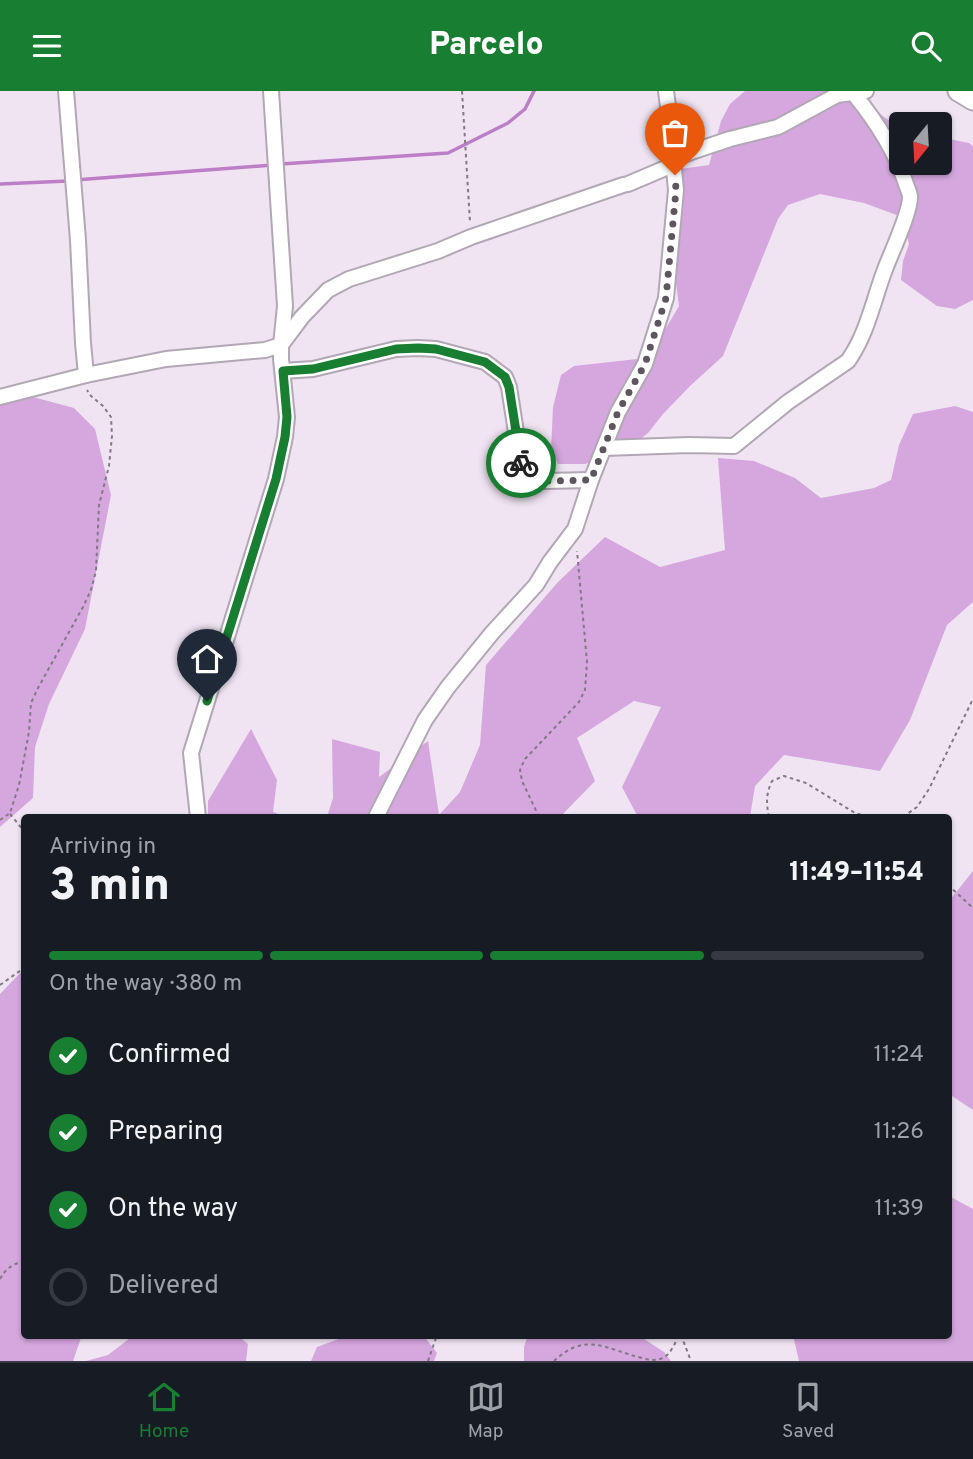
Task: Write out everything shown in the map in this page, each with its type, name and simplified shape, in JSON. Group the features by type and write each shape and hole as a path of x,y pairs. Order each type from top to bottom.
{"highway":[{"path":"958,91 973,100"}],"street":[{"path":"66,91 86,375"},
{"path":"198,814 191,753 276,479 285,437 287,417 281,345 285,306 271,91"},
{"path":"378,814 425,720 474,655 536,585 575,529 618,412 645,364 666,298 676,190 666,91"},
{"path":"0,397 86,375 166,359 265,350 281,345 302,317 328,290 349,279 438,251 471,237 628,184 668,167 673,159 710,145 778,127 837,95 860,92 900,165 910,196 907,212 855,352 848,361 788,402 734,446 604,448"},
{"path":"283,371 313,369 377,352 407,348 436,349 485,362 505,377 509,387 525,477 545,481 591,480"}],"path":[{"path":"462,91 471,237"},
{"path":"0,820 10,813 19,785 29,732 31,703 83,607 96,571 99,505 109,466 112,436 111,417 103,405 90,396 86,387 86,375"},
{"path":"538,814 520,771 525,759 579,702 587,682 575,529"},
{"path":"908,814 918,807 929,789 973,699"},
{"path":"768,814 765,799 772,781 784,776 806,783 858,814"},
{"path":"10,813 21,827"},
{"path":"952,889 973,908"},
{"path":"0,985 21,970"},
{"path":"0,1279 5,1270 21,1262"},
{"path":"428,1361 436,1339"},
{"path":"554,1361 563,1352 574,1347 596,1343 654,1361 669,1353 678,1339"},
{"path":"682,1339 691,1361"}],"shaded area":[{"path":"745,91 846,91 889,120 889,175 952,175 952,139 973,146 973,300 955,309 937,306 901,280 903,261 909,244 902,217 864,203 820,194 788,205 778,219 723,356 690,386 648,433 630,447 585,464 558,464 551,450 553,407 561,375 574,366 637,359 656,345 679,306 667,213 680,169 709,165 721,121 730,104"},
{"path":"0,396 33,397 74,408 95,429 111,495 85,629 49,704 35,747 33,798 0,827"},
{"path":"955,406 973,412 973,602 947,625 910,720 880,771 784,755 755,786 750,814 636,814 622,787 661,707 634,701 577,738 595,781 563,814 440,814 460,792 480,745 486,665 558,582 605,537 660,567 725,550 718,458 754,461 795,478 821,498 874,488 891,480 899,445 913,414"},
{"path":"251,729 277,780 273,812 279,814 208,814 208,801"},
{"path":"332,739 380,752 379,777 428,741 439,814 328,814 333,798"},
{"path":"973,871 973,1110 952,1096 952,897"},
{"path":"21,972 21,1339 81,1339 73,1361 0,1361 0,994"},
{"path":"952,1198 973,1209 973,1361 799,1361 794,1339 952,1339"},
{"path":"129,1339 242,1339 248,1344 246,1361 86,1361 108,1355"},
{"path":"339,1339 426,1339 437,1353 434,1361 311,1361 317,1347"},
{"path":"527,1339 644,1339 664,1352 671,1361 524,1361"}],"waterway":[{"path":"281,164 448,153 508,123 525,109 534,91"},
{"path":"75,180 273,165"},
{"path":"0,184 68,181"}],"way so far":[{"path":"521,463 525,477 545,481 591,480 618,412 645,364 666,298 675,175"}],"route":[{"path":"207,701 276,479 287,417 283,371 313,369 377,352 418,348 436,349 485,362 505,377 509,387 521,463"}]}
